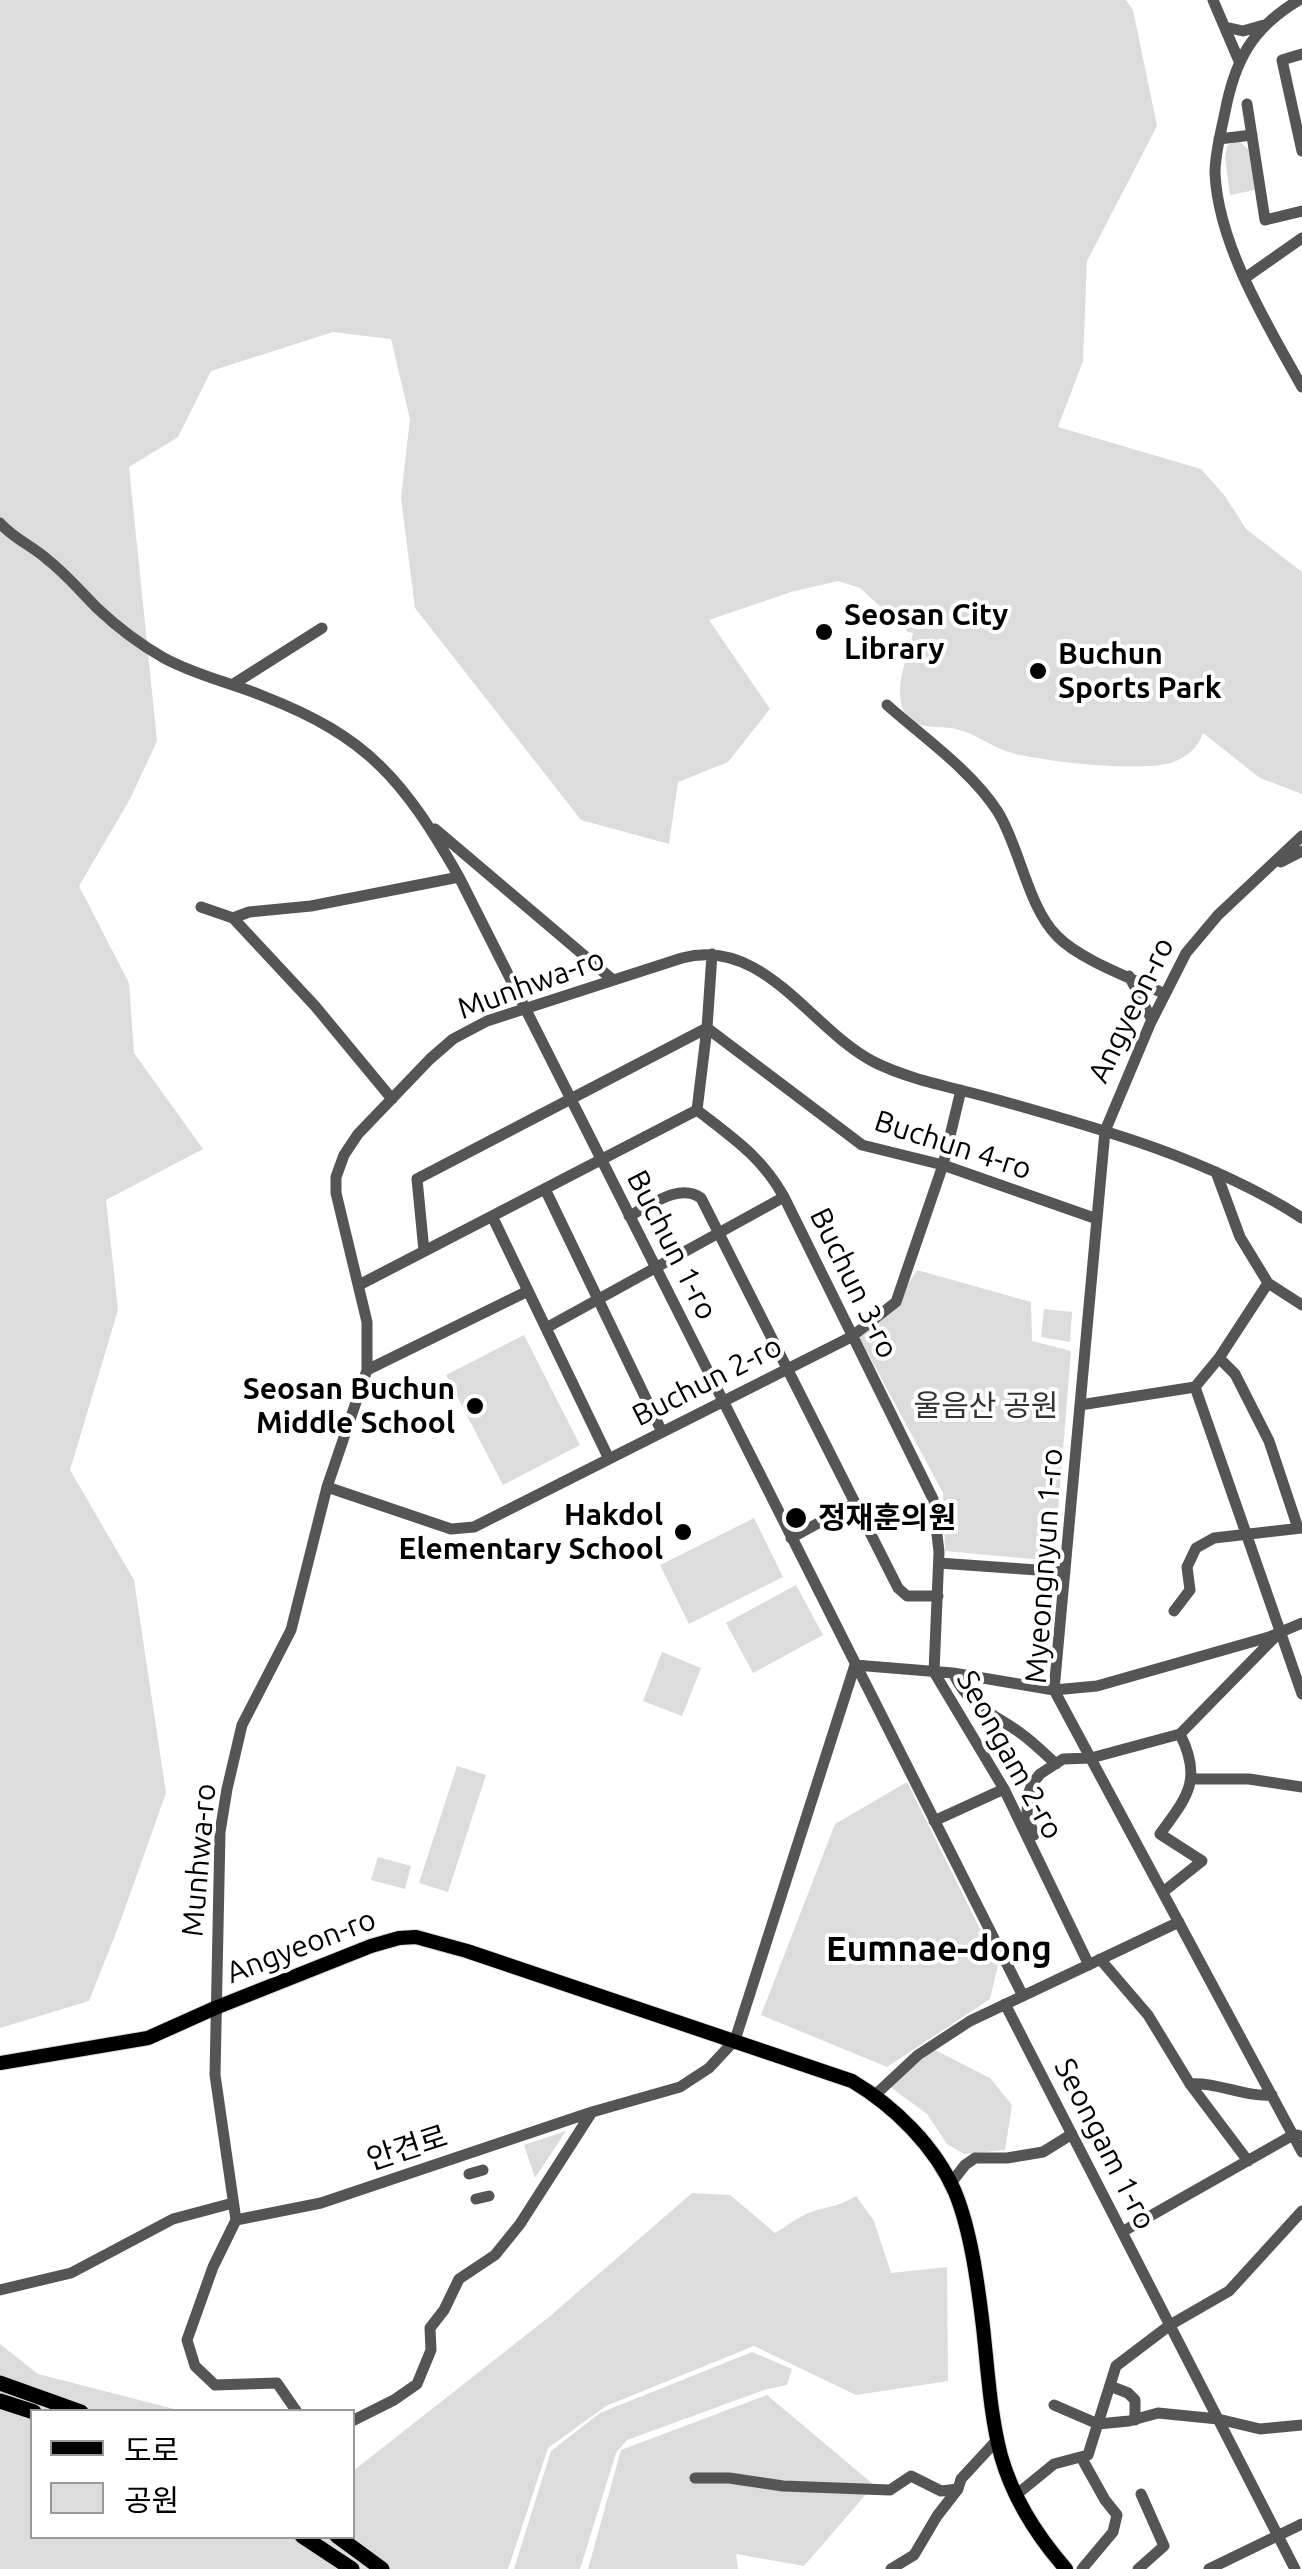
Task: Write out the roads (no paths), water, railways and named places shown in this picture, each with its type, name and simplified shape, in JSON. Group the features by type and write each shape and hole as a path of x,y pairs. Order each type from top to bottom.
{"highway":[{"path":"0,2383 73,2409"},
{"path":"0,2401 30,2411"},
{"path":"307,2539 352,2569"},
{"path":"341,2539 382,2569"}],"main road":[{"name":"Angyeon-ro","path":"0,2063 148,2038 371,1946 416,1937 466,1950 838,2076 889,2107 924,2144 950,2183 960,2206 970,2254 997,2440 1016,2495 1066,2569"}],"street":[{"path":"1213,0 1239,61"},
{"path":"1299,0 1268,22 1239,61 1229,90 1215,168 1218,198 1245,278 1302,388"},
{"path":"1224,27 1244,31 1268,22"},
{"path":"1301,143 1282,60 1302,54"},
{"path":"1248,104 1265,220 1302,212"},
{"path":"1220,139 1252,134"},
{"path":"1245,278 1302,238"},
{"path":"0,523 9,534 47,559 101,612 160,656 317,719 348,738 379,763 428,823 613,980"},
{"path":"232,685 322,628"},
{"path":"887,705 992,803 1007,829 1042,916 1057,936 1072,949 1165,994"},
{"name":"Buchun 1-ro","path":"428,823 526,1009 854,1665"},
{"name":"Angyeon-ro","path":"1105,1131 1152,1020 1194,942 1302,836"},
{"path":"1273,862 1279,864 1302,851"},
{"path":"233,918 459,877"},
{"path":"201,906 233,918 315,1006 392,1099"},
{"path":"359,1285 697,1110 712,954 740,960 764,973 846,1044 892,1069 1105,1131 1216,1172 1302,1218"},
{"name":"Munhwa-ro","path":"215,2008 218,1853 232,1766 248,1711 291,1630 327,1487 367,1370 368,1336 336,1193 336,1177 350,1144 430,1058 452,1040 487,1022 613,980 682,958 712,954"},
{"path":"1129,976 1152,1020"},
{"path":"424,1252 416,1180 707,1028"},
{"name":"Buchun 4-ro","path":"707,1028 862,1145 943,1165 1098,1219"},
{"name":"Buchun 2-ro","path":"327,1487 459,1530 482,1524 851,1337 896,1302 943,1165 960,1090"},
{"name":"Buchun 3-ro","path":"697,1110 758,1159 784,1198 933,1499 939,1562 934,1672"},
{"name":"Myeongnyun 1-ro","path":"1105,1131 1054,1690 1272,2095 1298,2135 1302,2152"},
{"path":"1216,1172 1240,1236 1268,1283 1302,1306"},
{"path":"545,1189 662,1432"},
{"path":"630,1216 677,1192 691,1192 700,1198 900,1590 910,1596 938,1596"},
{"path":"546,1328 784,1198"},
{"path":"492,1216 609,1458"},
{"path":"1080,1405 1195,1387 1268,1283"},
{"path":"367,1370 528,1291"},
{"path":"1174,1611 1190,1590 1187,1567 1196,1548 1214,1538 1300,1528 1270,1441 1235,1374 1219,1358"},
{"path":"1195,1387 1302,1694"},
{"path":"791,1538 855,1503"},
{"path":"939,1562 1065,1572"},
{"path":"854,1665 952,1673 1054,1690 1098,1686 1302,1623"},
{"path":"1056,1764 1063,1759 1091,1758 1180,1734 1279,1633"},
{"path":"854,1665 1023,1996"},
{"path":"355,2420 418,2384 431,2350 430,2328 459,2279 494,2255 520,2224 592,2112 686,2085 709,2068 734,2040 854,1665"},
{"name":"Seongam 2-ro","path":"934,1672 1004,1789 1095,1962 1148,2016 1213,2118 1248,2161"},
{"name":"Myeongnyun 1-ro","path":"952,1673 975,1704 1024,1735 1056,1764"},
{"path":"1163,1892 1202,1861 1160,1834 1189,1792 1188,1751 1180,1734"},
{"name":"Seongam 2-ro","path":"1042,1863 1027,1814 1028,1796 1040,1774 1056,1764"},
{"path":"1191,1779 1248,1779 1302,1787"},
{"path":"934,1822 1004,1789"},
{"path":"874,2096 918,2055 970,2021 1179,1922"},
{"name":"Seongam 1-ro","path":"1005,2004 1295,2569"},
{"path":"215,2008 215,2075 236,2220 213,2266 186,2340 195,2366 215,2384 277,2383 296,2409"},
{"path":"1190,2084 1207,2082 1255,2096 1272,2095"},
{"name":"안견로","path":"236,2220 321,2203 592,2112"},
{"path":"950,2183 975,2158 1043,2152 1072,2134"},
{"path":"1122,2232 1298,2135"},
{"path":"469,2174 483,2170"},
{"path":"0,2290 72,2273 173,2219 234,2203"},
{"path":"1016,2495 1054,2464 1088,2455 1116,2366 1170,2324 1229,2292 1302,2211"},
{"path":"1110,2386 1136,2400 1135,2420"},
{"path":"1054,2405 1098,2424 1158,2413 1218,2419 1260,2429 1302,2426"},
{"path":"891,2569 914,2555 961,2479 997,2440"},
{"path":"1081,2457 1118,2515 1112,2532 1082,2569"},
{"path":"695,2478 890,2490 911,2476 942,2491 958,2489"},
{"path":"1138,2569 1164,2546 1141,2494"},
{"path":"1209,2569 1302,2524"}],"place":[{"name":"Seosan City Library","path":"824,632"},
{"name":"Buchun Sports Park","path":"1038,671"},
{"name":"Seosan Buchun Middle School","path":"475,1406"},
{"name":"정재훈의원","path":"796,1518"},
{"name":"Hakdol Elementary School","path":"683,1532"}],"district":[{"name":"Eumnae-dong","path":"939,1949"}],"park label":[{"name":"울음산 공원","path":"986,1406"}]}
